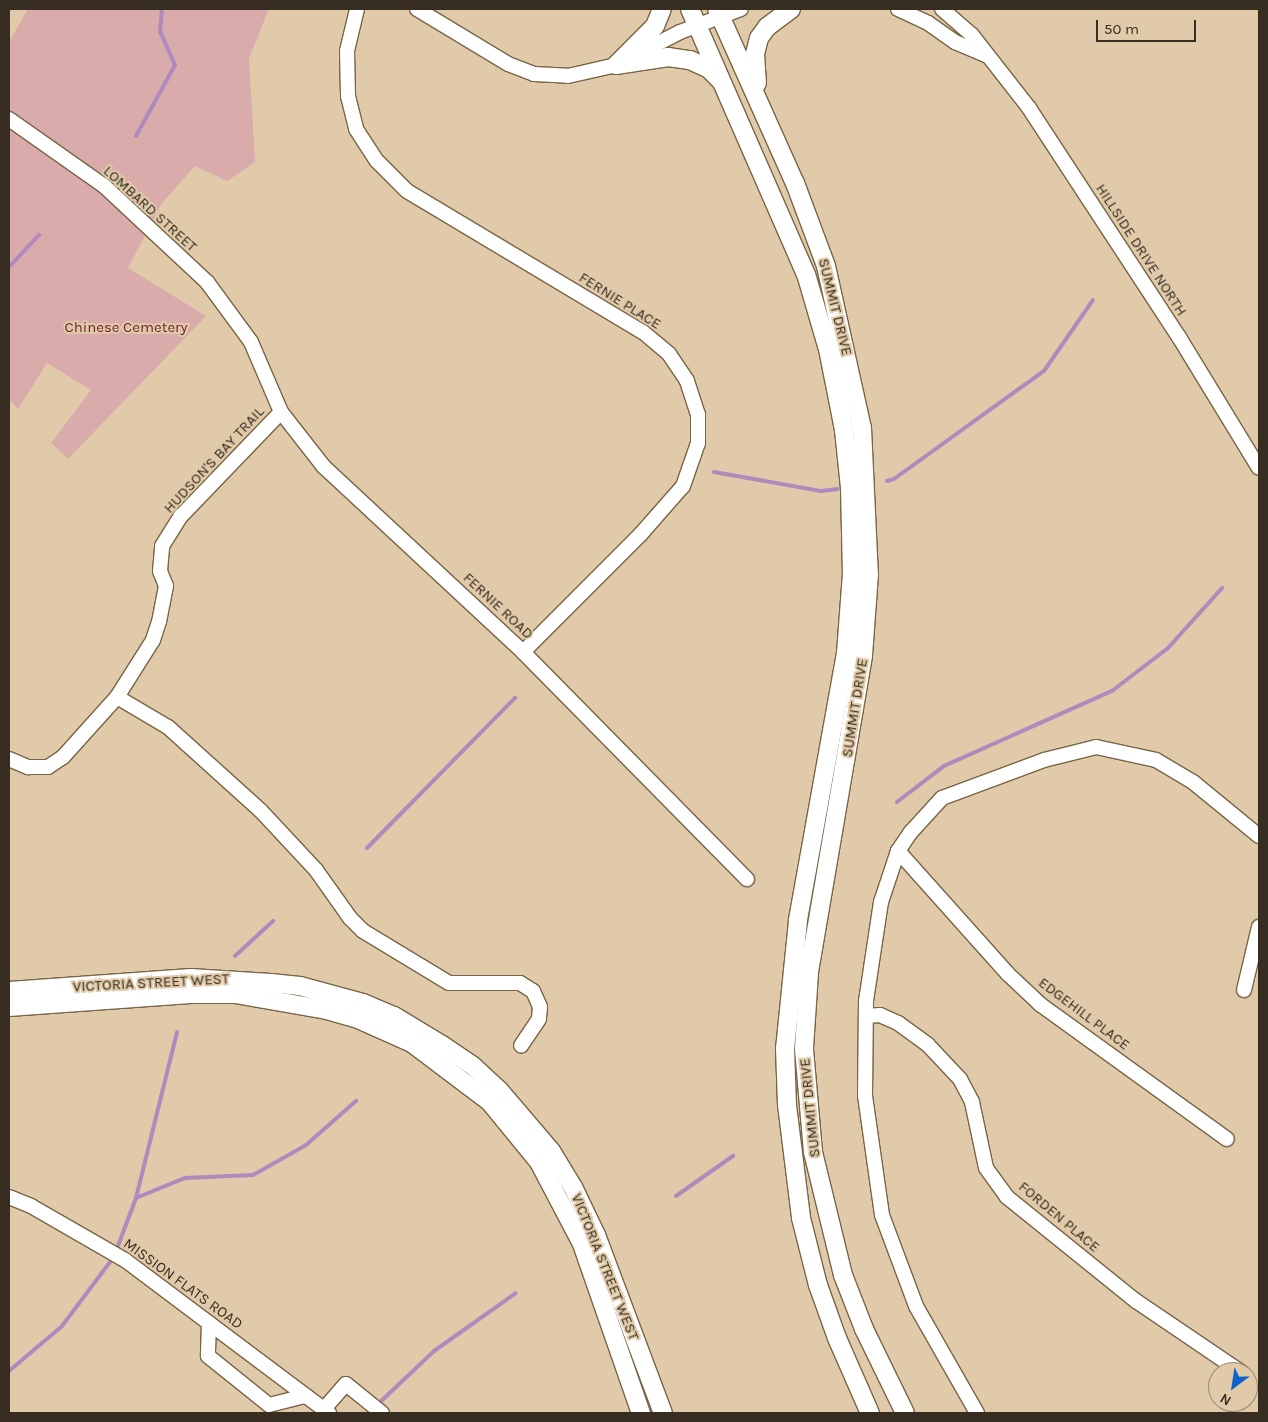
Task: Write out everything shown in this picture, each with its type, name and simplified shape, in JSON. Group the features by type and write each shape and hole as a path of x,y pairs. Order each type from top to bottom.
{"main road":[{"path":"616,65 655,26 662,9"},
{"name":"SUMMIT DRIVE","path":"690,9 806,274 828,349 844,430 850,488 852,572 846,653 798,921 786,1048 787,1105 801,1218 818,1285 837,1338 856,1378"},
{"path":"758,96 755,54 757,43 767,27 791,9"},
{"name":"SUMMIT DRIVE","path":"719,13 758,96 826,266 862,428 869,574 863,656 814,936 804,1048 813,1152 843,1274 864,1329 904,1413"},
{"path":"616,65 668,57 690,60 709,69 725,86"},
{"name":"VICTORIA STREET WEST","path":"9,991 191,978 300,986 363,1003 394,1016 442,1045 473,1066 499,1090 551,1151 573,1187 596,1235 663,1413"},
{"name":"VICTORIA STREET WEST","path":"9,1007 181,994 235,994 327,1010 358,1019 412,1043 490,1102 539,1162 582,1244 641,1413"},
{"path":"856,1378 870,1413"},
{"path":"856,1378 884,1413"}],"street":[{"name":"FERNIE PLACE","path":"357,9 347,51 348,96 356,129 377,161 407,191 644,332 669,354 687,381 698,414 698,443 683,486 523,652"},
{"path":"417,9 508,64 534,74 568,76 616,65 719,13 741,9"},
{"path":"898,9 928,23 955,42 987,55"},
{"name":"HILLSIDE DRIVE NORTH","path":"942,9 972,35 1038,121 1259,468"},
{"name":"LOMBARD STREET","path":"9,119 103,185 207,282 251,342"},
{"name":"FERNIE ROAD","path":"251,342 280,412 324,467 523,652 748,879"},
{"name":"HUDSON'S BAY TRAIL","path":"117,697 153,640 166,586 158,558 172,529 280,412"},
{"path":"9,759 28,767 48,767 63,757 117,697 168,727 261,811 306,858 363,931 449,983 520,983 533,991 540,1007 539,1020 521,1046"},
{"path":"977,1413 916,1306 882,1215 865,1095 866,1016 881,902 898,851 911,832 942,798 979,786 1044,760 1096,747 1156,760 1193,782 1259,836"},
{"name":"EDGEHILL PLACE","path":"898,851 1008,974 1041,1005 1226,1138"},
{"path":"1244,990 1259,927"},
{"name":"FORDEN PLACE","path":"866,1016 880,1015 898,1023 928,1045 960,1079 972,1102 986,1168 1007,1197 1136,1301 1226,1362"},
{"name":"MISSION FLATS ROAD","path":"9,1197 30,1206 125,1260 326,1411"},
{"path":"209,1323 208,1356 269,1405 306,1396"},
{"path":"326,1411 346,1384 382,1413"}],"green space":[{"name":"Chinese Cemetery","path":"28,9 269,9 249,58 255,162 227,181 195,166 162,203 128,268 206,316 68,459 51,443 91,390 47,363 18,409 9,399 9,42"}],"waterway":[{"path":"136,136 175,65 160,32 162,9"},
{"path":"9,267 39,235"},
{"path":"887,481 894,479 1044,371 1093,300"},
{"path":"714,472 821,491 838,489"},
{"path":"897,802 944,766 1112,691 1168,648 1222,588"},
{"path":"367,848 515,698"},
{"path":"235,956 273,921"},
{"path":"116,1251 136,1198 177,1032"},
{"path":"136,1198 185,1178 253,1175 306,1145 356,1101"},
{"path":"676,1196 733,1156"},
{"path":"9,1371 62,1326 113,1258"},
{"path":"378,1404 434,1351 516,1293"}]}
